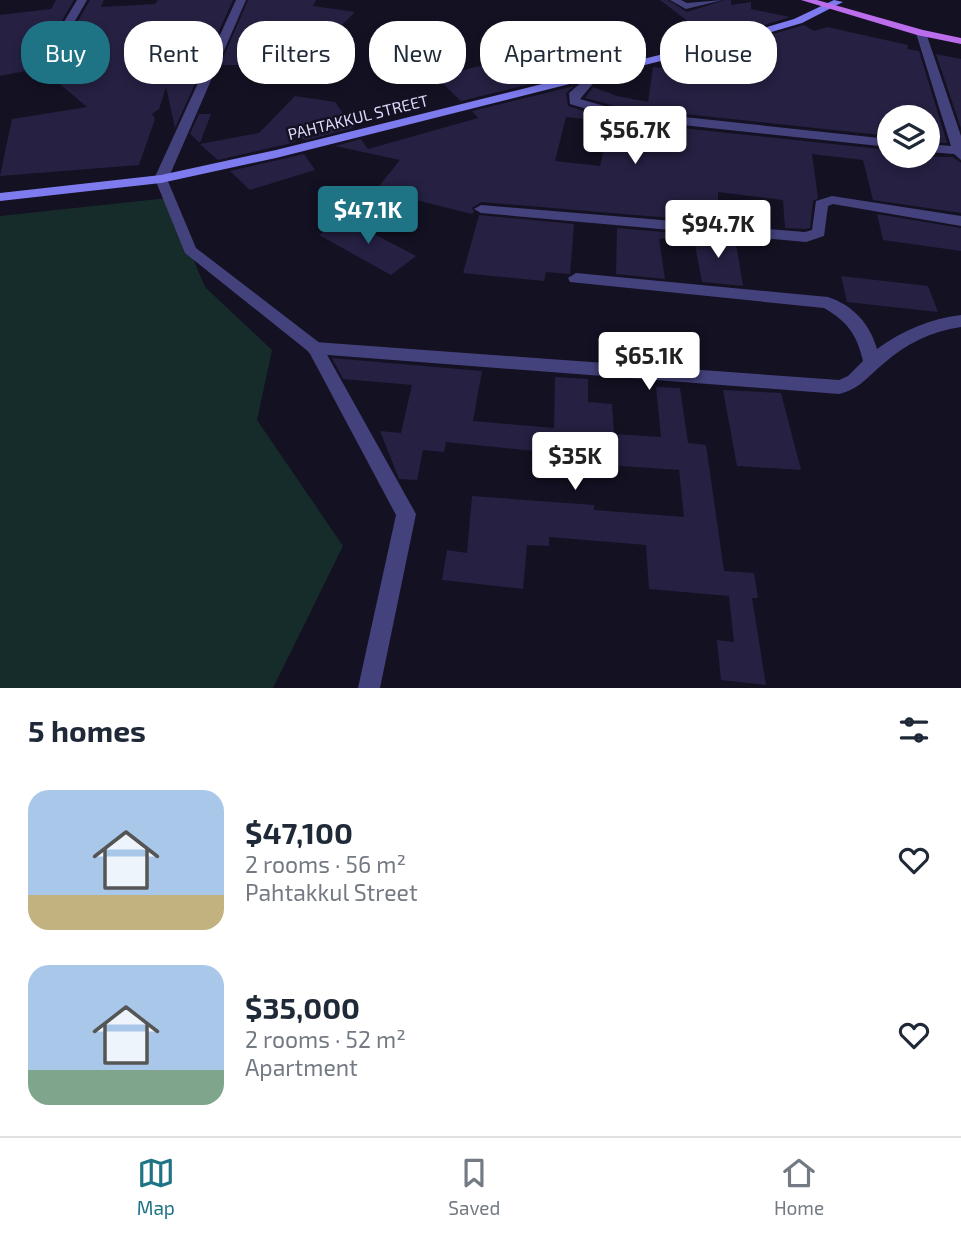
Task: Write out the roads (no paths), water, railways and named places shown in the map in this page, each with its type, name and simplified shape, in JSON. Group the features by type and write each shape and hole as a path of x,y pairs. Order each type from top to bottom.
{"main road":[{"path":"806,0 833,3 961,31"},
{"path":"833,3 921,33 961,41"}],"street":[{"path":"70,21 82,0"},
{"path":"161,179 241,0"},
{"name":"PAHTAKKUL STREET","path":"646,61 798,21 833,3"},
{"path":"921,33 960,154 940,150"},
{"name":"PAHTAKKUL STREET","path":"0,197 161,179 276,154 553,84"},
{"path":"585,84 573,96 573,101 617,114 877,143"},
{"path":"481,209 806,237 819,233 821,204 832,200 961,220"},
{"path":"576,278 828,303 851,315 865,333 872,363"},
{"path":"315,348 839,387 854,384 872,363 900,341 937,323 961,321"}],"lane":[{"path":"674,0 686,6 719,0"},
{"path":"161,179 190,250 315,348 406,514 369,688"}]}
